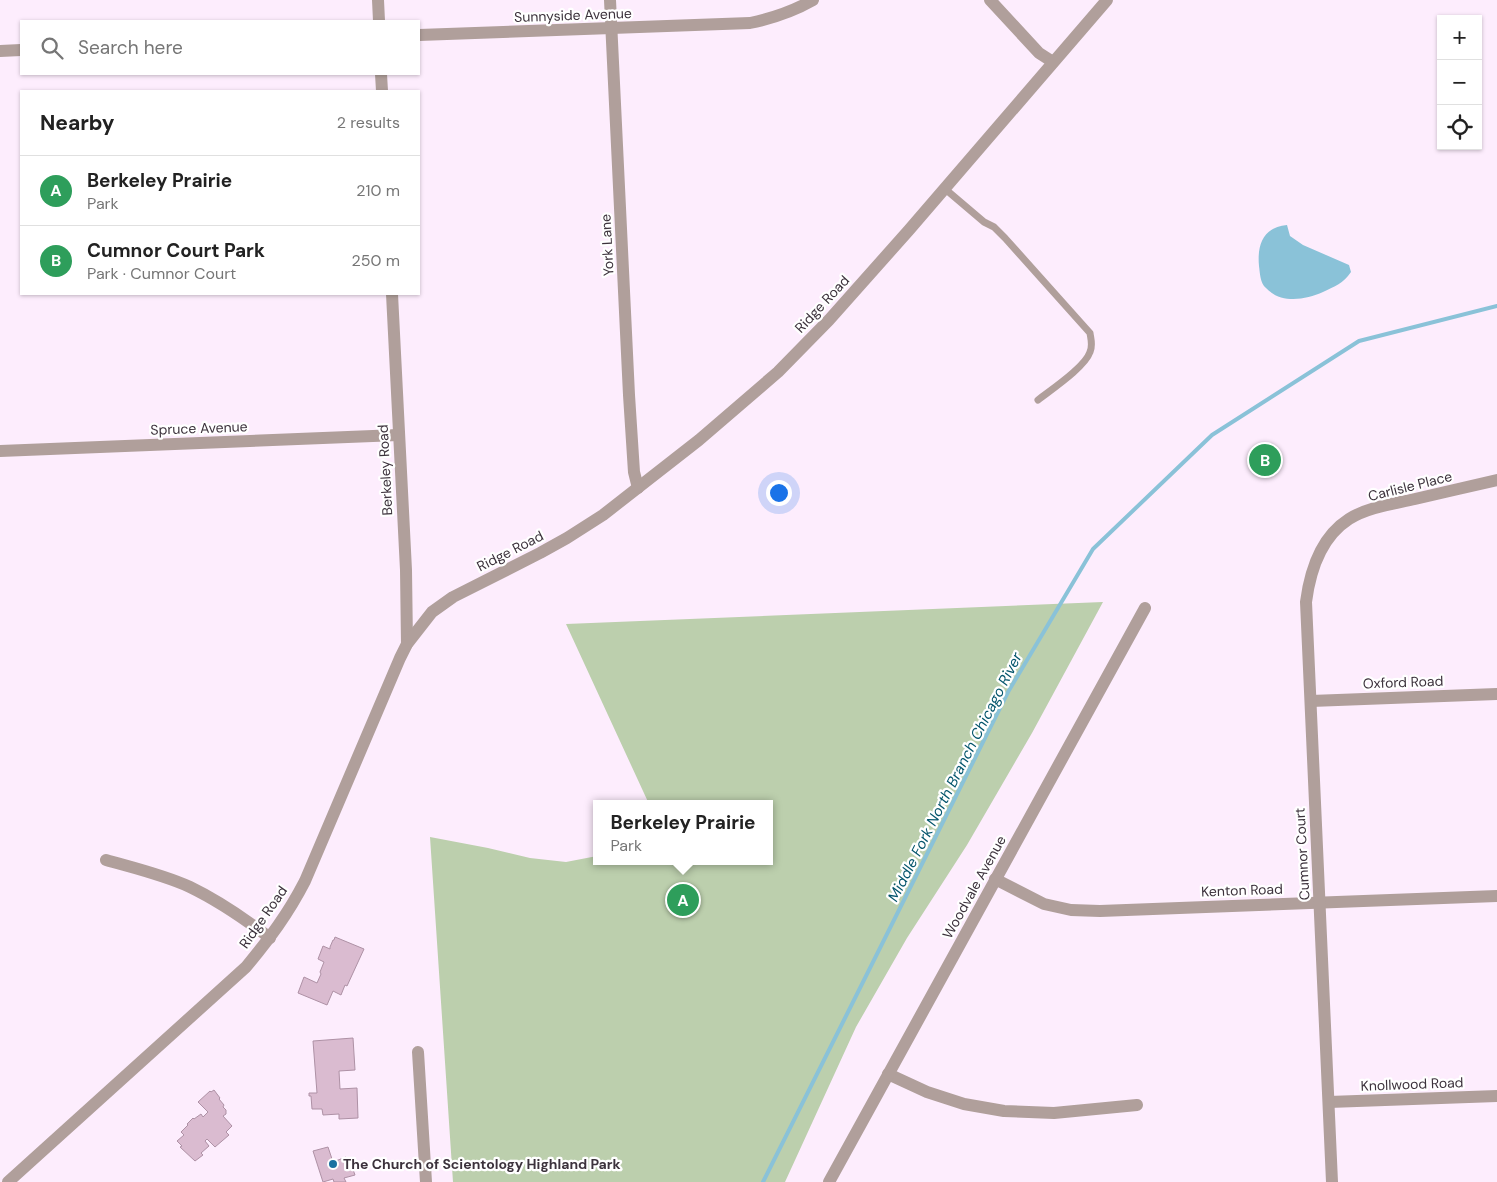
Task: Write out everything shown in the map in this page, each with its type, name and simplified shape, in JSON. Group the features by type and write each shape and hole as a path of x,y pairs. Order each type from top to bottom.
{"street":[{"path":"378,0 379,20"},
{"name":"York Lane","path":"610,0 629,395 634,472 638,488"},
{"name":"Sunnyside Avenue","path":"420,35 750,23 781,16 813,0"},
{"path":"990,0 1039,52 1053,62"},
{"name":"Ridge Road","path":"8,1182 246,966 270,938 291,908 305,881 407,644 432,612 453,596 567,538 603,514 699,440 778,372 835,313 1107,0"},
{"path":"0,51 20,50"},
{"path":"382,75 382,90"},
{"name":"Berkeley Road","path":"392,295 406,570 407,644"},
{"name":"Spruce Avenue","path":"0,450 398,435"},
{"name":"Carlisle Place","path":"1335,532 1349,519 1372,509 1497,480"},
{"name":"Cumnor Court","path":"1332,1182 1306,602 1308,585 1314,564 1324,546 1335,532"},
{"name":"Woodvale Avenue","path":"829,1182 1145,608"},
{"name":"Oxford Road","path":"1311,701 1497,694"},
{"path":"106,860 173,880 189,887 230,909 270,938"},
{"name":"Kenton Road","path":"995,879 1044,904 1071,910 1100,911 1497,896"},
{"path":"418,1052 426,1182"},
{"path":"888,1074 927,1092 964,1104 1004,1111 1054,1113 1137,1106"},
{"name":"Knollwood Road","path":"1329,1102 1497,1096"}],"lane":[{"path":"944,188 978,218 994,227 1090,333 1092,345 1090,354 1083,365 1038,400"}],"green space":[{"path":"1103,602 1032,733 967,845 907,938 856,1027 785,1182 453,1182 430,837 530,858 566,862 593,857 593,865 773,865 773,800 647,800 566,624"}],"water":[{"path":"1287,225 1290,236 1303,245 1349,265 1351,272 1348,276 1335,286 1309,297 1293,299 1272,293 1261,281 1259,251 1263,238 1267,233 1279,226"}],"building":[{"path":"335,937 364,949 347,986 345,985 341,995 333,991 327,1005 298,993 304,977 317,983 324,962 318,959 323,946 330,949"},
{"path":"353,1038 355,1070 339,1071 340,1089 357,1088 358,1118 339,1119 339,1114 323,1115 322,1109 312,1109 311,1096 309,1096 309,1093 317,1093 313,1041"},
{"path":"214,1090 226,1110 226,1114 223,1116 232,1126 226,1132 229,1135 215,1147 207,1139 205,1141 209,1146 201,1153 203,1155 195,1161 180,1147 182,1146 177,1141 184,1135 181,1132 193,1118 201,1114 203,1117 208,1112 198,1102 210,1091"},
{"name":"The Church of Scientology Highland Park","path":"328,1147 333,1162 346,1157 348,1165 351,1164 355,1175 344,1178 346,1182 334,1182 333,1179 323,1182 313,1151"}],"waterway":[{"name":"Middle Fork North Branch Chicago River","path":"763,1182 1008,692 1093,549 1212,435 1359,341 1497,306"}],"place":[{"name":"Cumnor Court Park","path":"1265,460"},
{"name":"Berkeley Prairie","path":"683,900"},
{"name":"The Church of Scientology Highland Park","path":"333,1164"}]}
